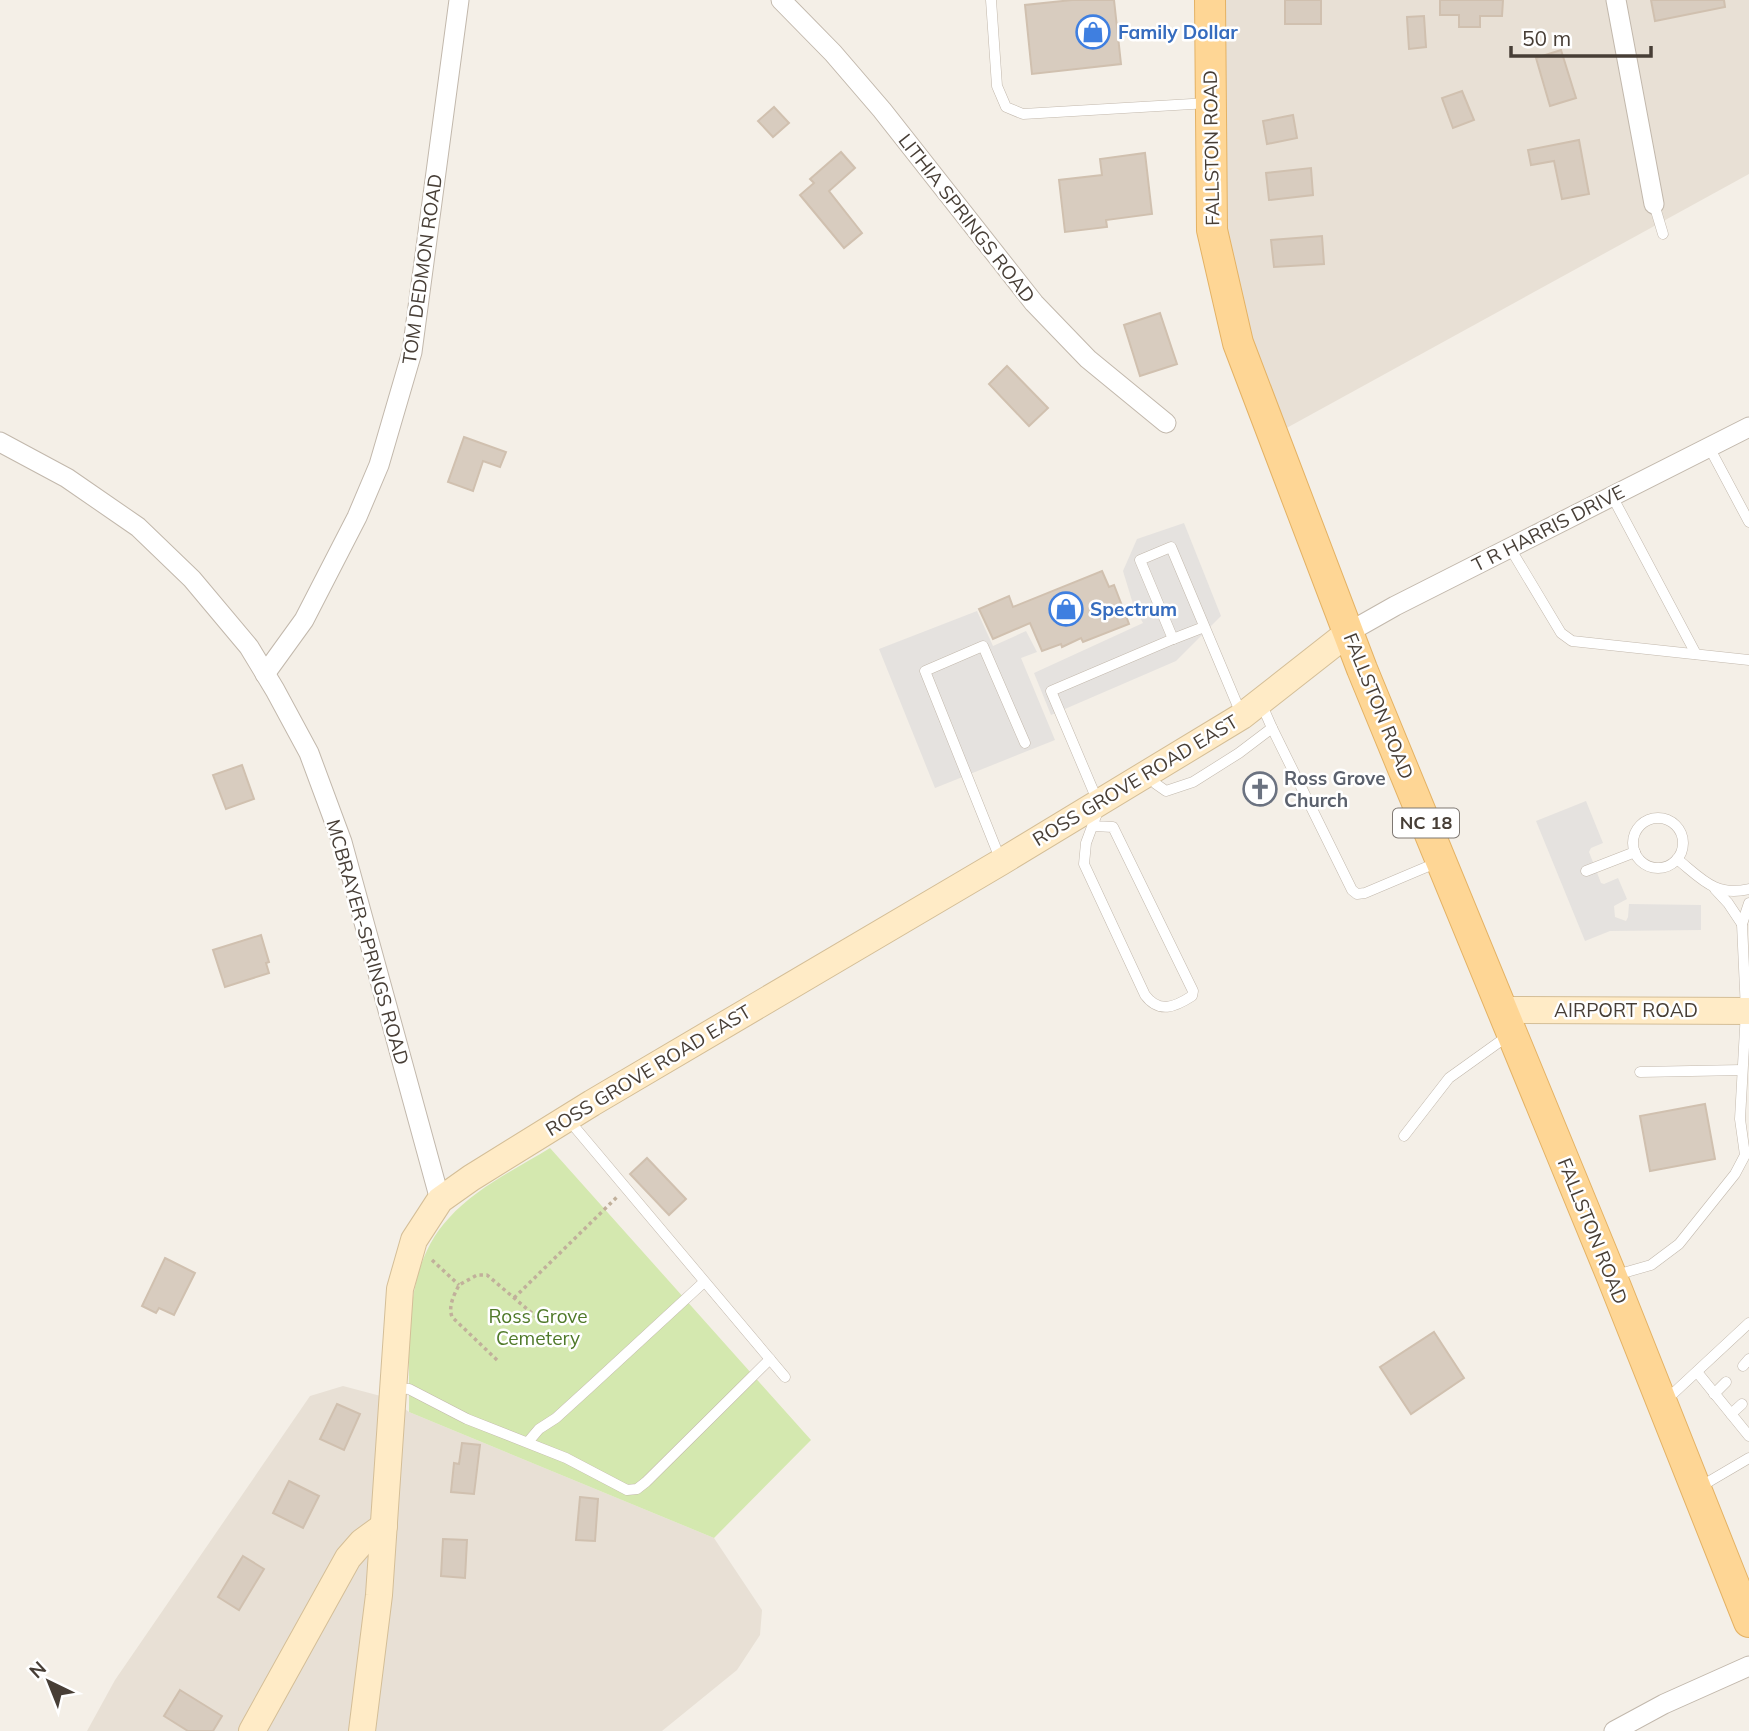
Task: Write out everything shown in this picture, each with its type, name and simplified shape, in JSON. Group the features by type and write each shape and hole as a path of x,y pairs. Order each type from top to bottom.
{"main road":[{"name":"FALLSTON ROAD","path":"1210,0 1212,230 1238,343 1349,632 1612,1276 1749,1622"}],"street":[{"name":"TOM DEDMON ROAD","path":"265,674 304,620 357,517 379,465 399,402 412,352 459,0"},
{"name":"LITHIA SPRINGS ROAD","path":"781,0 883,110 1034,303 1088,359 1166,423"},
{"path":"1616,0 1654,204"},
{"name":"T R HARRIS DRIVE","path":"1349,632 1395,606 1749,427"},
{"name":"MCBRAYER-SPRINGS ROAD","path":"0,442 67,478 138,527 191,579 248,647 265,674 309,753 342,842 440,1200"},
{"name":"ROSS GROVE ROAD EAST","path":"362,1731 379,1595 400,1289 414,1240 440,1200 567,1118 1001,862 1098,810 1147,774 1251,709 1349,632"},
{"name":"AIRPORT ROAD","path":"1508,1022 1747,1011"},
{"path":"252,1731 348,1558 362,1542 384,1527"},
{"path":"1614,1731 1664,1704 1749,1666"}],"lane":[{"path":"991,0 997,86 1006,107 1023,114 1210,103"},
{"path":"1654,204 1664,234"},
{"path":"1709,447 1749,522"},
{"path":"1612,496 1696,654"},
{"path":"1173,639 1140,560 1171,547 1204,627 1251,709 1272,729 1352,890 1357,894 1366,893 1441,861"},
{"path":"1510,548 1560,633 1572,641 1749,660"},
{"path":"1098,810 1086,843 1084,864 1112,928 1152,1003 1163,1009 1178,1005 1192,996 1193,991 1113,827 1098,810 1051,691 1204,627"},
{"path":"1001,862 925,671 983,646 1025,743"},
{"path":"1147,774 1166,791 1193,782 1240,753 1272,729"},
{"path":"1649,820 1666,820 1677,827 1682,835 1681,852 1677,859 1664,867 1656,868 1640,861 1634,852 1635,835 1639,827 1649,820"},
{"path":"1586,872 1634,852"},
{"path":"1677,859 1715,889 1742,924"},
{"path":"1715,889 1737,892 1749,889"},
{"path":"1612,1276 1650,1265 1679,1244 1735,1174 1745,1155 1740,1119 1747,1011 1742,924 1749,903"},
{"path":"1404,1136 1448,1078 1508,1022"},
{"path":"1640,1072 1742,1070"},
{"path":"567,1118 785,1377"},
{"path":"528,1442 539,1429 589,1388 704,1282"},
{"path":"1662,1404 1749,1323"},
{"path":"392,1388 409,1389 467,1419 566,1458 627,1490 637,1489 770,1359"},
{"path":"1697,1372 1747,1430"},
{"path":"1714,1394 1726,1382"},
{"path":"1731,1414 1742,1404"},
{"path":"1696,1489 1749,1458"}],"path":[{"path":"514,1297 604,1208"},
{"path":"424,1252 459,1285"},
{"path":"497,1360 452,1317 450,1311 459,1285 477,1275 487,1275 546,1325"}],"shaded area":[{"path":"1210,0 1749,0 1749,174 1272,436 1212,230"},
{"path":"1184,523 1221,616 1176,661 1051,715 1034,673 1143,623 1133,604 1123,571 1137,539"},
{"path":"977,611 993,646 1026,631 1037,652 1021,658 1055,740 935,788 879,649"},
{"path":"1586,801 1603,843 1591,848 1589,852 1601,883 1618,878 1627,899 1614,906 1615,917 1626,921 1629,904 1701,905 1701,930 1610,931 1585,941 1536,821"},
{"path":"343,1386 392,1399 409,1412 714,1538 762,1610 760,1635 737,1670 662,1731 87,1731 115,1680 310,1396"}],"green space":[{"name":"Ross Grove Cemetery","path":"550,1148 811,1440 714,1538 409,1412 411,1309 423,1261 434,1238 449,1218 471,1197"}],"building":[{"path":"1072,0 1114,0 1121,64 1032,74 1025,5"},
{"path":"1285,0 1321,0 1321,24 1285,24"},
{"path":"1440,0 1503,0 1502,16 1480,16 1480,27 1459,27 1459,15 1440,15"},
{"path":"1651,0 1724,0 1725,7 1655,21"},
{"path":"1424,16 1426,47 1409,49 1407,17"},
{"path":"1561,50 1576,98 1550,106 1536,58"},
{"path":"1462,91 1474,120 1453,128 1442,98"},
{"path":"774,107 789,123 773,137 758,121"},
{"path":"1293,115 1297,138 1267,144 1263,121"},
{"path":"1579,140 1589,194 1562,199 1554,161 1531,165 1528,150"},
{"path":"841,152 855,168 829,191 862,233 844,248 800,195 814,183 810,179"},
{"path":"1145,153 1152,214 1106,220 1107,227 1065,232 1059,180 1102,175 1100,159"},
{"path":"1311,168 1313,195 1269,200 1266,173"},
{"path":"1322,236 1324,264 1274,267 1271,240"},
{"path":"1160,313 1177,364 1140,376 1124,325"},
{"path":"1007,366 1048,408 1029,426 989,384"},
{"path":"464,437 506,452 500,467 483,461 473,491 448,482"},
{"path":"1102,571 1109,587 1114,585 1129,624 1083,642 1081,638 1062,647 1061,644 1042,651 1030,623 993,639 979,609 1009,596 1013,607"},
{"path":"242,765 254,799 226,809 213,775"},
{"path":"261,935 269,962 266,963 269,973 225,987 213,950"},
{"path":"1705,1104 1715,1159 1650,1171 1640,1116"},
{"path":"647,1158 686,1199 669,1215 630,1174"},
{"path":"165,1258 195,1273 174,1315 159,1308 156,1313 142,1306"},
{"path":"1434,1332 1464,1378 1411,1414 1380,1367"},
{"path":"337,1404 360,1414 344,1450 320,1439"},
{"path":"462,1443 480,1445 474,1494 451,1492 454,1463 459,1464"},
{"path":"289,1481 319,1496 303,1528 273,1513"},
{"path":"580,1497 598,1499 595,1541 576,1540"},
{"path":"443,1539 467,1540 465,1578 441,1576"},
{"path":"243,1556 264,1569 239,1610 218,1597"},
{"path":"180,1690 222,1716 213,1731 188,1731 164,1716"}],"place":[{"name":"Family Dollar","path":"1093,32"},
{"name":"Spectrum","path":"1066,609"},
{"name":"Ross Grove Church","path":"1260,789"}]}
